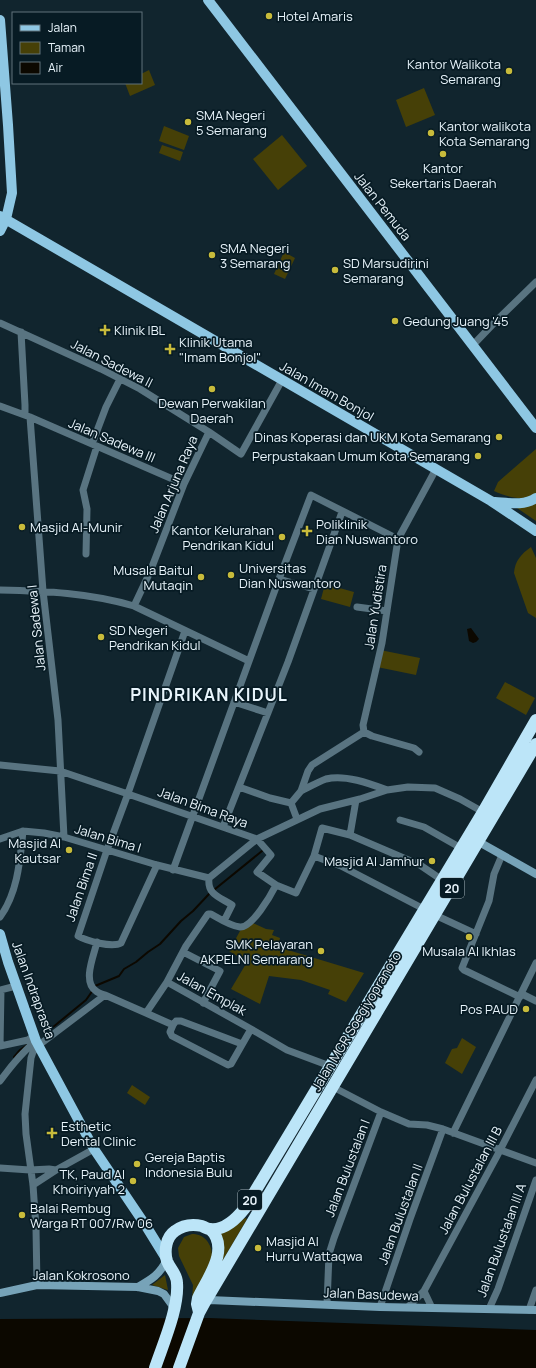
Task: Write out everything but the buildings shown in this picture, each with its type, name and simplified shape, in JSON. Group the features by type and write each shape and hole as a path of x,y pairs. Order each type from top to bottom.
{"highway":[{"name":"Jalan MGR Soegiyopranoto","path":"210,1229 228,1224 236,1219 245,1208 483,812 536,720"},
{"name":"Jalan MGR Soegiyopranoto","path":"179,1368 201,1309 536,744"},
{"name":"Jalan MGR Soegiyopranoto","path":"167,1260 166,1248 168,1240 176,1230 189,1225 203,1226 210,1229 214,1233 217,1239 218,1252 216,1261 198,1298 197,1304 201,1309"},
{"path":"155,1368 177,1297 177,1278 167,1260"}],"main road":[{"name":"Jalan Pemuda","path":"208,0 536,428"},
{"path":"0,20 12,193 0,231"},
{"name":"Jalan Imam Bonjol","path":"3,218 491,501 536,531"},
{"path":"491,501 514,504 528,502 536,498"},
{"name":"Jalan Indraprasta","path":"0,934 2,945 36,1041 94,1149 167,1260"}],"street":[{"path":"473,345 536,282"},
{"name":"Jalan Sadewa II","path":"0,323 101,369 140,389 209,432"},
{"name":"Jalan Sadewa I","path":"21,332 25,405 43,591 58,720 64,837"},
{"path":"86,554 87,509 83,490 94,445 106,407 120,379"},
{"name":"Jalan Arjuna Raya","path":"134,606 150,572 184,484 209,432 241,454 282,380"},
{"name":"Jalan Sadewa III","path":"0,406 27,416 184,484"},
{"name":"Jalan Yudistira","path":"364,732 363,725 382,643 398,539 436,469"},
{"path":"173,870 311,495 398,539"},
{"path":"222,827 288,662 342,512"},
{"path":"279,579 314,589"},
{"path":"0,590 43,591 116,600 134,606 249,661"},
{"path":"357,607 387,611"},
{"path":"106,850 128,794 185,631"},
{"path":"234,702 268,713"},
{"path":"291,803 301,791 309,768 364,732 372,736 414,748 419,752"},
{"name":"Jalan Bima Raya","path":"0,765 60,772 257,839 320,809 388,790 408,787 434,788 460,799 483,812"},
{"path":"301,791 331,779 361,781 388,790"},
{"path":"238,787 270,798 291,803"},
{"path":"350,835 356,800"},
{"path":"291,803 297,819"},
{"path":"400,820 424,827 461,848"},
{"path":"224,921 232,905 213,893 208,886 209,878 257,839 271,855 257,872 276,886 296,893 314,856 322,828 350,835 420,865 442,880"},
{"path":"0,917 7,907 19,868 24,831"},
{"name":"Jalan Bima I","path":"0,839 24,831 44,833 64,837 173,870 209,878"},
{"path":"479,842 536,874"},
{"name":"Jalan Bima II","path":"106,850 78,935 80,938 112,945 121,943 156,865"},
{"path":"502,855 494,874 489,901 462,968 536,1002"},
{"path":"314,856 341,866 424,909"},
{"path":"167,982 183,952 208,914 211,914 240,928 248,924 267,902 276,886"},
{"path":"435,915 476,934"},
{"path":"97,942 89,977 89,983 93,988 105,995 173,1025"},
{"path":"183,952 220,971 203,1003"},
{"path":"453,1132 536,963"},
{"name":"Jalan Emplak","path":"146,1013 167,982 287,1050 330,1066"},
{"path":"16,986 1,990 0,1046 28,1040 36,1041"},
{"path":"0,1081 23,1051 105,995"},
{"path":"242,1044 180,1021 176,1021 170,1032 172,1036 227,1064 231,1064 251,1029"},
{"path":"36,1041 31,1058 25,1114 30,1170 33,1185 36,1228 37,1285"},
{"name":"Jalan Bulustalan III B","path":"408,1307 424,1291 536,1080"},
{"path":"333,1087 381,1112 409,1124 427,1125 453,1132 536,1163"},
{"name":"Jalan Bulustalan I","path":"327,1304 329,1254 381,1112"},
{"name":"Jalan Bulustalan II","path":"380,1307 443,1129"},
{"path":"33,1185 56,1170 94,1149"},
{"path":"0,1168 56,1170"},
{"name":"Jalan Bulustalan III A","path":"489,1309 498,1289 536,1180"},
{"name":"Jalan Kokrosono","path":"138,1287 153,1279 161,1271 167,1260"},
{"name":"Jalan Kokrosono","path":"0,1293 37,1285 138,1287 158,1291 164,1294 172,1305 173,1312"},
{"path":"532,1310 536,1290"},
{"path":"424,1291 432,1308"},
{"name":"Jalan Basudewa","path":"201,1309 209,1300 380,1307 532,1310"}],"green space":[{"path":"149,70 155,85 130,96 125,84 142,84 142,74"},
{"path":"424,88 435,115 406,127 396,100"},
{"path":"164,126 189,136 184,150 159,141"},
{"path":"282,135 307,166 278,190 253,159"},
{"path":"162,145 183,152 180,161 159,153"},
{"path":"284,252 295,258 285,279 274,274"},
{"path":"536,449 536,495 525,498 515,498 494,491 498,482"},
{"path":"536,502 536,521 517,508"},
{"path":"531,547 536,558 536,618 528,613 514,573 519,558"},
{"path":"325,584 354,592 350,607 321,599"},
{"path":"380,650 420,658 416,675 377,667"},
{"path":"505,682 535,698 526,715 496,698"},
{"path":"253,923 266,929 274,930 272,935 280,938 278,947 364,973 346,1002 328,994 330,990 301,980 269,976 260,1004 231,989 247,962 229,951 240,931"},
{"path":"462,1038 476,1047 462,1074 445,1063 452,1049 457,1048"},
{"path":"132,1085 150,1097 145,1105 127,1093"},
{"path":"245,1218 247,1219 220,1265 218,1232 233,1228"},
{"path":"192,1234 205,1238 210,1245 212,1259 192,1301 193,1285 179,1256 178,1248 184,1237"},
{"path":"165,1275 168,1290 152,1285"}],"water":[{"path":"471,628 479,639 473,643 469,641 467,629"},
{"path":"209,1318 536,1330 536,1368 0,1368 0,1319"}],"waterway":[{"path":"95,986 119,976 124,969 160,944 209,894 262,851"},
{"path":"47,1032 86,1000 93,990"},
{"path":"14,1057 27,1045"}],"place":[{"name":"Hotel Amaris","path":"269,16"},
{"name":"Kantor Walikota Semarang","path":"509,71"},
{"name":"SMA Negeri 5 Semarang","path":"188,122"},
{"name":"Kantor walikota Kota Semarang","path":"431,133"},
{"name":"Kantor Sekertaris Daerah","path":"443,154"},
{"name":"SMA Negeri 3 Semarang","path":"212,255"},
{"name":"SD Marsudirini Semarang","path":"335,270"},
{"name":"Gedung Juang '45","path":"395,321"},
{"name":"Klinik IBL","path":"105,330"},
{"name":"Klinik Utama \"Imam Bonjol\"","path":"170,349"},
{"name":"Dewan Perwakilan Daerah","path":"212,389"},
{"name":"Dinas Koperasi dan UKM Kota Semarang","path":"499,437"},
{"name":"Perpustakaan Umum Kota Semarang","path":"478,456"},
{"name":"Masjid Al-Munir","path":"22,527"},
{"name":"Poliklinik Dian Nuswantoro","path":"307,531"},
{"name":"Kantor Kelurahan Pendrikan Kidul","path":"282,537"},
{"name":"Universitas Dian Nuswantoro","path":"231,575"},
{"name":"Musala Baitul Mutaqin","path":"201,577"},
{"name":"SD Negeri Pendrikan Kidul","path":"101,637"},
{"name":"Masjid Al Kautsar","path":"69,850"},
{"name":"Masjid Al Jamhur","path":"432,861"},
{"name":"Musala Al Ikhlas","path":"469,937"},
{"name":"SMK Pelayaran AKPELNI Semarang","path":"321,951"},
{"name":"Pos PAUD","path":"526,1009"},
{"name":"Esthetic Dental Clinic","path":"52,1133"},
{"name":"Gereja Baptis Indonesia Bulu","path":"137,1164"},
{"name":"TK, Paud Al Khoiriyyah 2","path":"133,1181"},
{"name":"Balai Rembug Warga RT 007/Rw 06","path":"22,1215"},
{"name":"Masjid Al Hurru Wattaqwa","path":"258,1248"}],"district":[{"name":"PINDRIKAN KIDUL","path":"209,694"}]}
